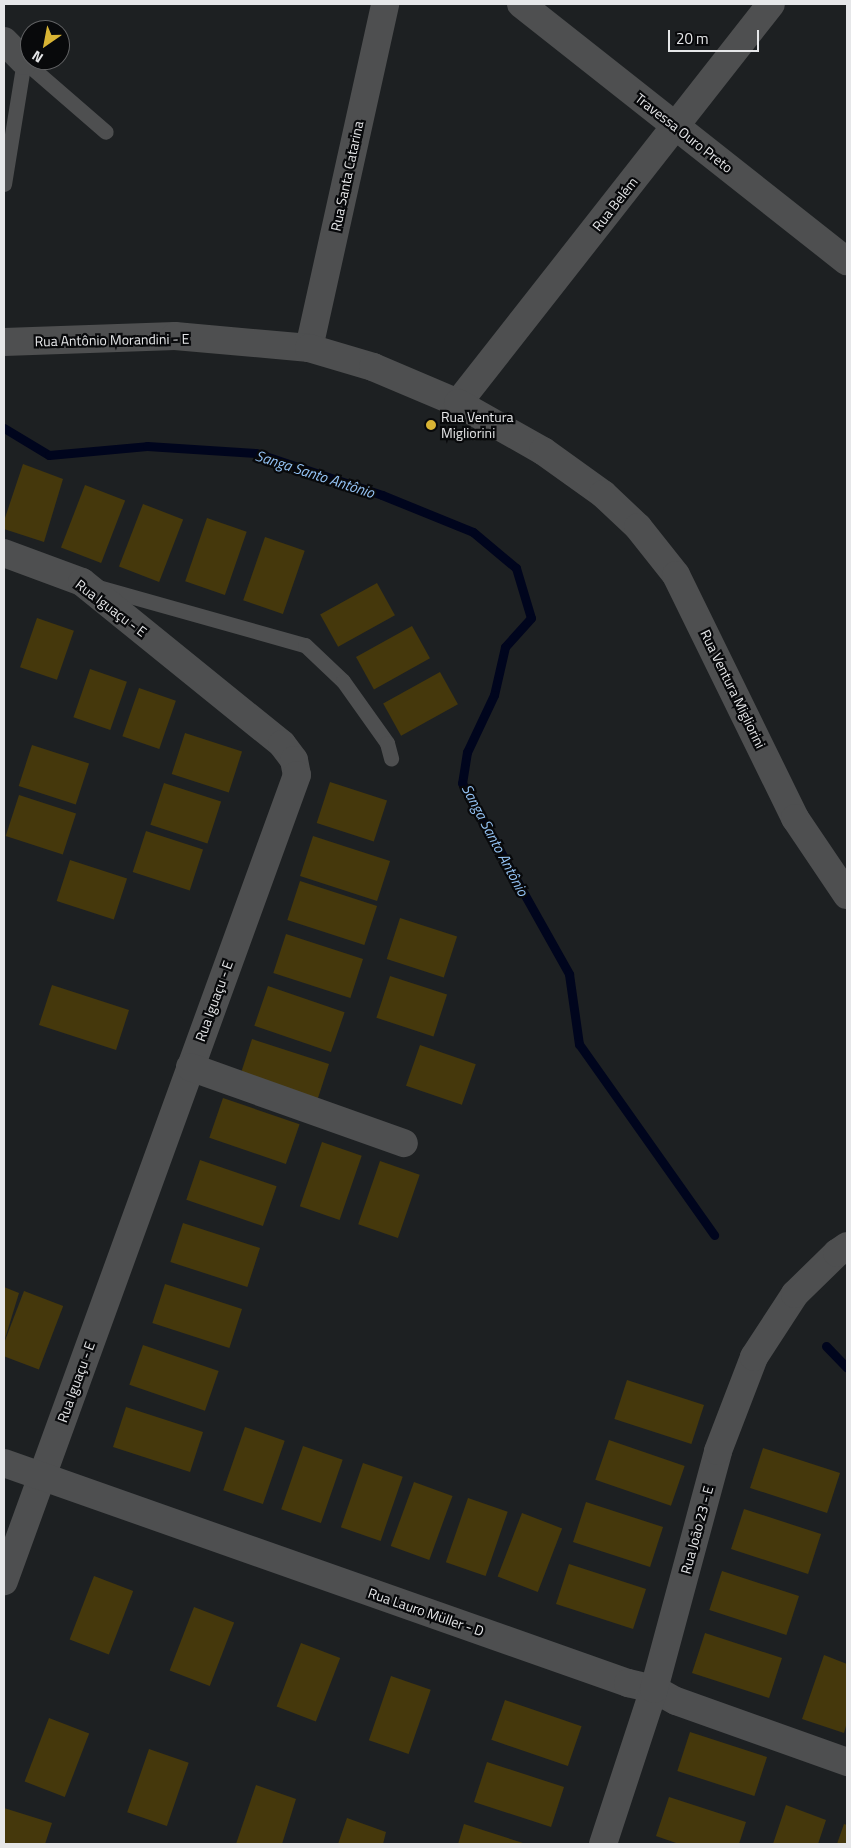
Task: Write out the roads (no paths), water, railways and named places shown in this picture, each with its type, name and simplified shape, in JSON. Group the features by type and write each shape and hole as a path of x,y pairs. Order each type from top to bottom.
{"street":[{"name":"Rua Santa Catarina","path":"309,348 385,4"},
{"name":"Travessa Ouro Preto","path":"521,4 847,262"},
{"name":"Rua Belém","path":"458,403 771,4"},
{"path":"4,41 20,57"},
{"name":"Rua Antônio Morandini - E","path":"4,342 175,336 309,348"},
{"name":"Rua Ventura Migliorini","path":"309,348 373,367 458,403 544,451 603,494 638,527 676,575 795,818 847,895"},
{"name":"Rua Iguaçu - E","path":"4,553 82,582 282,744 294,760 297,775 4,1581"},
{"path":"190,1067 404,1143"},
{"name":"Rua João 23 - E","path":"604,1844 654,1689 718,1451 754,1357 795,1294 837,1253 847,1246"},
{"name":"Rua Lauro Müller - D","path":"4,1464 628,1684 654,1689 676,1701 847,1762"}],"lane":[{"path":"4,184 23,70"},
{"path":"34,70 106,132"},
{"path":"82,582 305,645 343,681 387,743 391,758"}],"waterway":[{"name":"Sanga Santo Antônio","path":"4,428 49,455 147,446 256,453 382,495 473,532 516,568 531,618 505,647 494,695 467,752 462,783 569,974 579,1044 714,1235"},
{"name":"Sanga Santo Antônio","path":"826,1346 847,1368"}],"place":[{"name":"Rua Ventura Migliorini","path":"431,425"}]}
